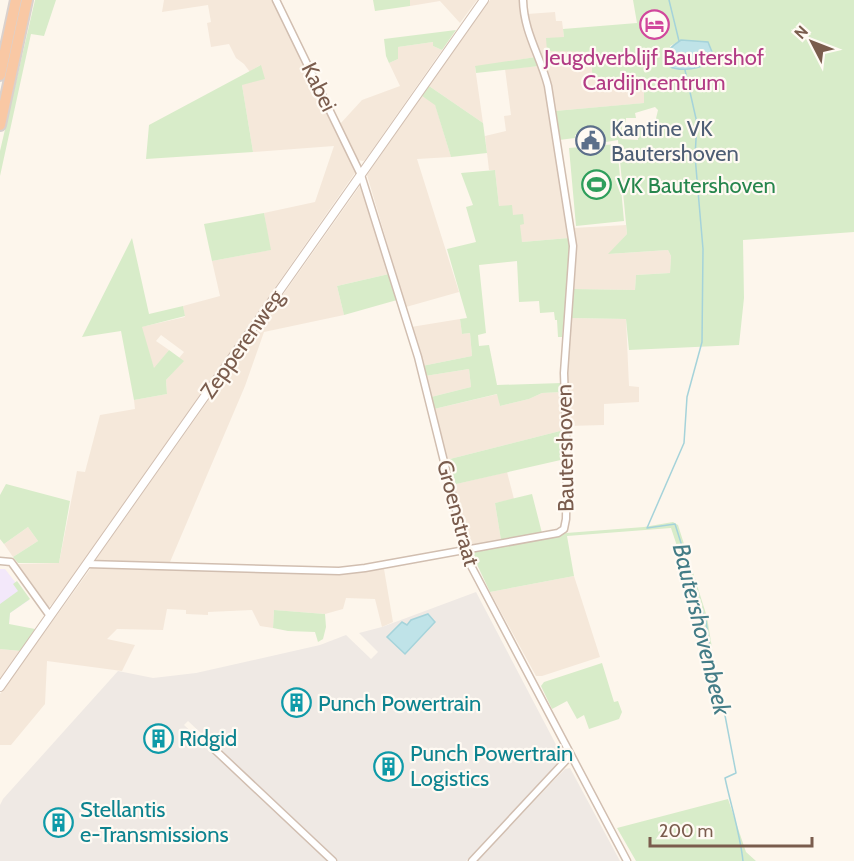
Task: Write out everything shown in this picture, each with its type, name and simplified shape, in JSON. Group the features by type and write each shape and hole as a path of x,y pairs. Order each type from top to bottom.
{"highway":[{"path":"0,75 15,0"},
{"path":"0,125 27,0"}],"street":[{"name":"Kabei","path":"276,0 361,175"},
{"name":"Zepperenweg","path":"0,687 484,0"},
{"name":"Bautershoven","path":"87,564 339,571 558,533 566,525 567,458 564,373 573,246 548,86 527,30 523,0"},
{"name":"Groenstraat","path":"361,175 418,357 469,562 627,861"},
{"path":"0,561 11,562 50,616"},
{"path":"214,749 333,861"},
{"path":"472,861 570,756"}],"shaded area":[{"path":"164,0 273,0 355,166 355,173 59,597 49,607 18,564 59,563 77,471 85,472 100,415 135,409 134,400 167,394 166,380 183,361 179,358 184,352 161,335 156,341 169,350 154,369 141,327 185,317 183,306 220,296 212,261 270,250 264,213 315,202 334,146 253,152 242,85 260,65 250,72 236,58 229,44 211,47 207,23 211,22 208,5 162,12"},
{"path":"410,0 477,0 460,23 440,1 410,6"},
{"path":"490,0 520,0 525,31 536,57 475,67 483,123 429,86"},
{"path":"555,12 556,21 562,21 564,37 592,52 592,77 644,78 645,103 555,111 550,81 532,35 527,14"},
{"path":"433,42 433,46 442,50 365,160 358,160 340,124 362,100 400,86 389,63 398,59 398,47"},
{"path":"539,66 544,79 569,238 522,242 513,215 499,206 495,170 489,170 485,136 506,131 504,116 511,115 505,69"},
{"path":"422,96 435,104 451,157 417,159 459,292 406,307 367,175"},
{"path":"362,183 389,274 337,286 344,315 264,332 245,386 170,562 97,561 96,559"},
{"path":"626,225 627,234 609,254 668,250 671,256 670,273 636,275 635,290 573,289 573,228"},
{"path":"571,318 626,319 629,386 639,387 639,402 604,404 604,425 568,426 568,345"},
{"path":"460,319 462,334 470,333 472,356 422,366 411,327"},
{"path":"469,369 471,387 431,397 425,376"},
{"path":"562,392 564,430 446,460 434,409 498,394 500,406 529,399 542,393"},
{"path":"507,472 514,499 495,503 501,540 468,546 452,485"},
{"path":"28,527 38,541 13,557 4,544"},
{"path":"91,568 342,574 384,569 393,622 382,627 375,599 346,598 343,609 325,614 274,610 273,628 260,626 252,610 208,612 208,615 186,614 186,610 167,609 163,630 117,629 107,639 135,645 122,671 47,661 45,704 11,745 0,745 0,694"},
{"path":"0,569 5,569 29,600 10,613 9,624 0,623"},
{"path":"574,576 600,657 536,676 490,592"},
{"path":"476,592 562,756 561,761 466,861 338,861 188,721 184,725 330,861 0,861 0,805 3,799 118,671 153,678 196,673 320,645 346,635 371,659 378,652 359,633 382,627"},
{"path":"0,649 21,651 0,680"},
{"path":"570,768 620,861 477,861 565,769"}],"green space":[{"path":"35,0 56,0 44,36 31,34 0,176 0,151"},
{"path":"373,0 410,0 410,6 375,11"},
{"path":"633,0 854,0 854,232 743,240 744,298 739,345 629,350 626,319 571,318 573,289 635,290 636,275 670,273 671,256 668,250 608,254 627,234 618,140 606,142 604,133 575,135 575,138 559,140 555,111 644,103 644,78 592,77 592,52 547,51 546,38 564,37 563,29 637,23","holes":["681,40 687,70 673,69 670,46","655,107 658,110 654,127 636,127 638,140 622,139 622,123 626,122 626,118 636,118 635,113"]},
{"path":"456,30 442,50 433,46 433,42 398,47 398,59 389,63 384,39"},
{"path":"536,57 539,66 476,73 475,66"},
{"path":"261,65 265,79 242,85 253,152 146,159 149,125"},
{"path":"429,86 483,123 487,153 451,157 435,105 422,96"},
{"name":"VK Bautershoven","path":"617,144 624,221 576,226 569,148"},
{"path":"495,170 499,206 512,205 513,215 523,214 524,224 520,225 522,242 569,238 569,267 562,337 558,337 554,312 540,313 539,301 519,302 517,261 479,265 486,333 478,335 479,346 489,345 497,385 562,383 562,392 542,393 529,399 500,406 497,394 434,409 431,397 471,387 469,369 425,376 422,366 472,356 470,333 462,334 460,319 467,318 447,249 476,242 466,207 473,205 461,173"},
{"path":"264,213 271,250 212,261 204,224"},
{"path":"132,238 149,314 183,306 185,316 142,327 154,368 169,350 184,361 166,380 167,394 134,400 121,331 82,337"},
{"path":"389,274 397,300 344,315 337,286"},
{"path":"564,430 565,459 452,485 446,460"},
{"path":"6,484 70,501 59,563 18,563 13,557 38,541 28,527 4,544 0,539 0,495"},
{"path":"532,494 542,533 501,540 495,503"},
{"path":"673,522 678,525 707,617 712,648 715,699 712,699 707,636 671,528 567,536 574,576 490,592 472,554 475,551 566,533 644,527"},
{"path":"17,581 30,599 10,613 9,624 35,629 21,651 0,649 0,604 18,591 13,584"},
{"path":"274,610 325,614 326,627 323,639 318,642 315,632 273,628"},
{"path":"602,663 614,702 618,701 622,712 619,719 589,729 584,715 577,719 567,701 552,709 541,686 544,682"},
{"path":"728,799 746,852 756,861 636,861 617,828"}],"water":[{"path":"681,40 708,42 712,52 707,64 686,69 669,66 665,62 665,56"},
{"path":"428,614 435,622 405,654 387,637 402,622 407,625 411,620"}],"waterway":[{"name":"Bautershovenbeek","path":"669,0 679,41"},
{"name":"Bautershovenbeek","path":"685,70 697,123 695,156 703,249 702,342 687,397 684,443 647,528 675,524 706,622 715,701 723,705 736,773 725,778 743,861"}],"place":[{"name":"Jeugdverblijf Bautershof Cardijncentrum","path":"654,25"},
{"name":"Kantine VK Bautershoven","path":"590,141"},
{"name":"VK Bautershoven","path":"596,185"},
{"name":"Punch Powertrain","path":"297,703"},
{"name":"Ridgid","path":"158,738"},
{"name":"Punch Powertrain Logistics","path":"389,766"},
{"name":"Stellantis e-Transmissions","path":"59,822"}]}
